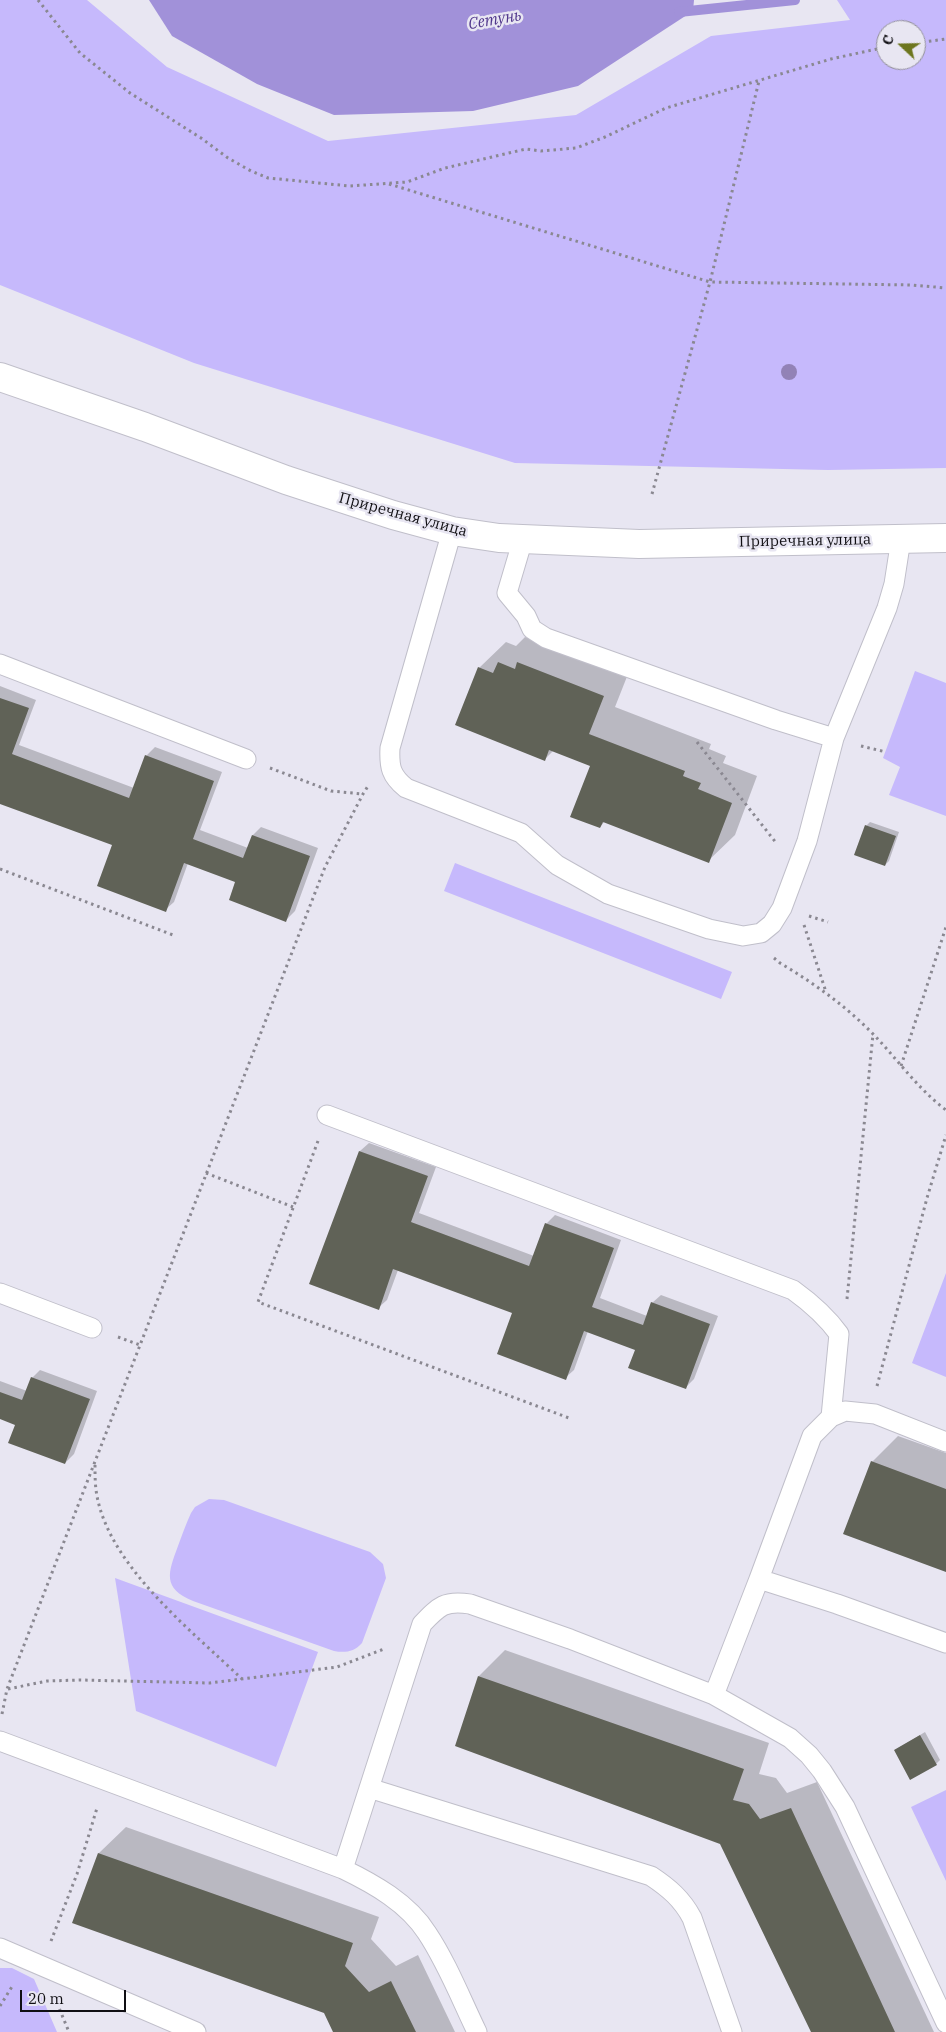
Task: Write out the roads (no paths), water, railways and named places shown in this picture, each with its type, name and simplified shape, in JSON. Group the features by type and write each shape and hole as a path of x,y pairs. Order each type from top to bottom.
{"street":[{"name":"Приречная улица","path":"0,377 286,480 392,515 452,531 523,539 639,544 946,538"}],"lane":[{"path":"452,531 391,742 389,761 396,780 406,788 521,833 557,865 608,894 710,929 743,936 761,933 772,924 782,908 807,842 834,738 887,608 894,584 902,539"},
{"path":"523,539 507,593 526,616 532,629 546,638 720,701 834,738"},
{"path":"0,664 246,759"},
{"path":"327,1115 793,1290 816,1307 839,1334 831,1417"},
{"path":"0,1293 92,1328"},
{"path":"714,1696 812,1436 831,1417 845,1411 875,1414 946,1442"},
{"path":"758,1579 837,1604 946,1643"},
{"path":"343,1869 422,1624 435,1610 453,1602 470,1604 570,1639 714,1696 790,1738 809,1755 822,1771 845,1807 946,2024"},
{"path":"0,1740 343,1869 375,1884 405,1908 427,1932 477,2032"},
{"path":"369,1788 652,1876 670,1888 684,1903 692,1918 732,2032"},
{"path":"0,1948 196,2032"}],"water":[{"path":"149,0 694,0 693,11 578,86 473,111 334,115 257,84 172,36"}],"waterway":[{"name":"Сетунь","path":"679,12 795,0"}]}
